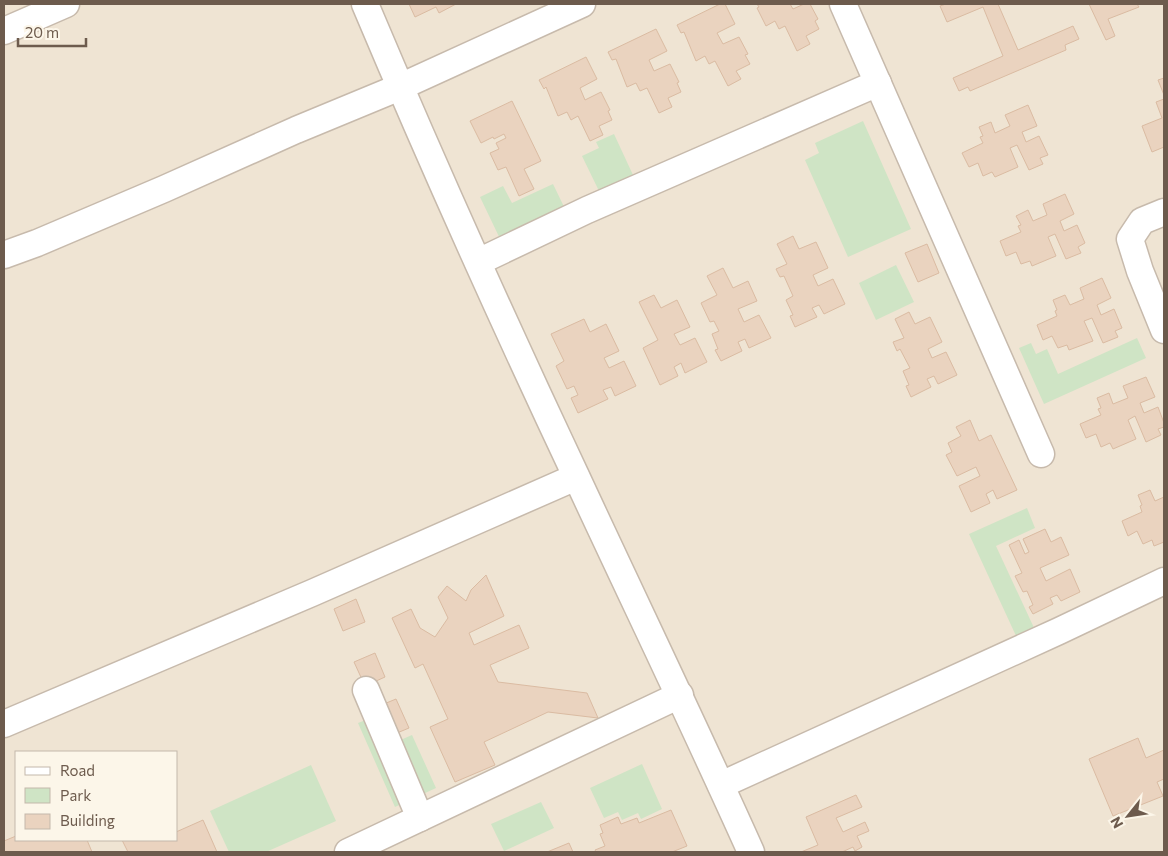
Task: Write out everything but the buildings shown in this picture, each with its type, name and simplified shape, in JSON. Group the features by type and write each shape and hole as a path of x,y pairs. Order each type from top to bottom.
{"street":[{"path":"4,31 66,4"},
{"path":"365,4 478,262 751,852"},
{"path":"4,255 55,236 296,130 400,87 582,4"},
{"path":"843,4 1041,454"},
{"path":"478,262 587,210 878,83"},
{"path":"1164,212 1142,221 1130,239 1164,330"},
{"path":"4,724 576,477"},
{"path":"720,785 1059,631 1164,581"},
{"path":"366,690 420,818"},
{"path":"348,852 680,695"}],"shaded area":[{"path":"4,4 1164,4 1164,852 4,852"}],"green space":[{"path":"863,121 911,229 848,257 805,160 819,153 815,143"},
{"path":"614,134 633,175 599,191 582,156 599,148 596,142"},
{"path":"553,184 568,215 503,245 480,197 503,186 512,203"},
{"path":"896,265 914,302 876,320 859,283"},
{"path":"1137,338 1146,358 1044,404 1019,348 1031,343 1036,354 1047,349 1058,374"},
{"path":"1027,508 1035,528 996,546 1035,630 1017,638 969,534"},
{"path":"376,716 389,745 412,735 436,788 395,807 358,723"},
{"path":"642,764 662,809 641,819 638,813 622,820 618,812 604,818 590,788"},
{"path":"311,765 336,821 266,852 229,852 210,811"},
{"path":"541,802 554,828 504,851 491,824"}]}
